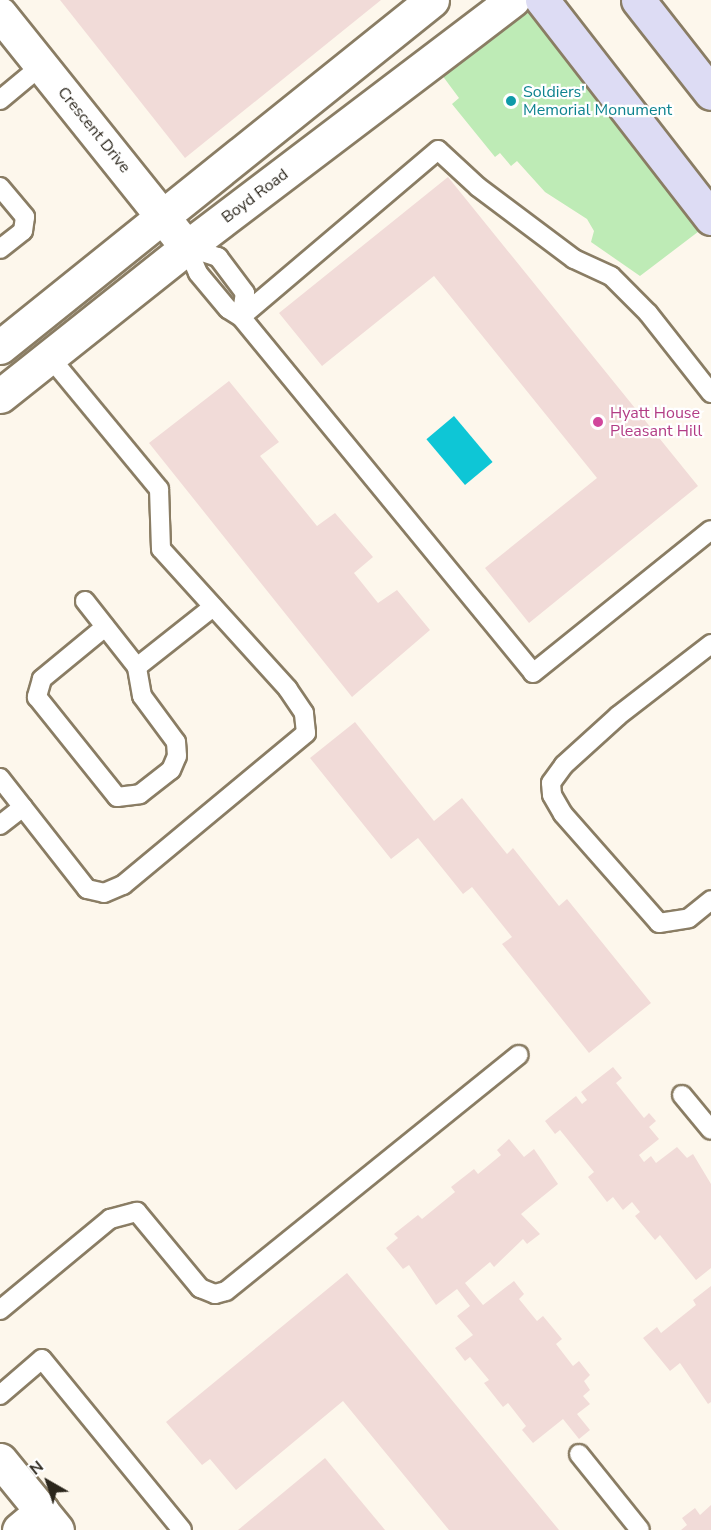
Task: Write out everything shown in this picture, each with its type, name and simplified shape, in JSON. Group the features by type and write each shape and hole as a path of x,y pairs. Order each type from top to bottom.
{"main road":[{"path":"542,0 711,218"},
{"path":"638,0 711,93"}],"street":[{"path":"0,347 432,0"},
{"name":"Boyd Road","path":"0,396 48,355 187,247 513,0"},
{"name":"Crescent Drive","path":"0,14 163,214 187,247"},
{"path":"0,1460 39,1524"}],"lane":[{"path":"0,100 42,65"},
{"path":"241,317 438,150 478,188 574,259 611,276 648,313 711,393"},
{"path":"0,188 26,217 23,231 0,249"},
{"path":"187,247 198,273 228,309 241,317 533,673 711,530"},
{"path":"187,247 218,257 245,293 241,317"},
{"path":"0,778 87,889 104,893 123,885 306,733 304,713 288,689 161,549 159,489 48,355"},
{"path":"85,601 137,667 142,696 176,742 177,756 171,770 140,794 128,798 117,797 37,697 42,679 105,627"},
{"path":"137,667 213,607"},
{"path":"711,644 618,716 564,765 551,783 552,795 563,814 659,923 689,918 711,900"},
{"path":"0,825 23,807"},
{"path":"0,1310 111,1219 137,1212 200,1288 215,1294 226,1291 519,1055"},
{"path":"682,1095 711,1130"},
{"path":"0,1395 42,1359 182,1530"},
{"path":"579,1454 640,1530"}],"green space":[{"path":"513,0 542,0 711,222 640,276 591,242 594,231 587,219 545,192 517,161 511,166 500,153 495,157 452,104 459,98 433,63"}],"water":[{"path":"454,416 493,462 465,485 426,439"}],"building":[{"path":"60,0 381,0 185,158"},
{"name":"Hyatt House Pleasant Hill","path":"448,177 698,486 529,623 485,568 597,478 434,276 322,366 279,313"},
{"path":"229,381 279,442 260,456 317,526 335,513 373,557 354,573 378,603 397,590 430,630 352,697 149,443"},
{"path":"355,722 434,821 462,798 507,854 513,848 559,906 567,899 651,1003 589,1053 502,944 512,937 472,887 463,894 418,838 391,859 310,758"},
{"path":"613,1067 622,1078 616,1083 644,1118 649,1113 656,1121 649,1127 659,1139 639,1155 644,1162 651,1156 656,1163 677,1147 687,1158 693,1154 711,1184 711,1268 696,1280 660,1235 655,1240 635,1216 640,1212 632,1202 623,1210 613,1197 607,1202 588,1177 594,1172 560,1130 555,1134 545,1121 576,1096 582,1104 587,1100 581,1092"},
{"path":"509,1139 524,1157 534,1149 558,1184 521,1214 540,1234 527,1244 523,1239 494,1267 490,1262 465,1283 483,1305 514,1281 524,1294 519,1299 537,1321 543,1316 562,1339 556,1344 573,1366 579,1361 590,1375 584,1381 590,1390 583,1396 590,1404 577,1414 590,1430 579,1439 563,1419 533,1443 522,1430 526,1426 508,1403 503,1407 484,1383 489,1380 470,1357 465,1361 455,1348 473,1335 457,1316 470,1306 457,1289 436,1305 409,1265 403,1269 386,1248 398,1238 394,1234 418,1215 422,1219 455,1192 451,1187 474,1169 478,1174 501,1155 497,1150"},
{"path":"347,1273 559,1530 449,1530 343,1401 236,1490 210,1459 202,1465 166,1422"},
{"path":"711,1286 711,1402 708,1404 680,1363 670,1371 643,1338 657,1327 661,1333 696,1305 693,1300"},
{"path":"325,1458 385,1530 238,1530"},
{"path":"711,1505 711,1530 681,1530 687,1525 682,1518 695,1508 700,1515"}],"place":[{"name":"Soldiers' Memorial Monument","path":"511,101"},
{"name":"Hyatt House Pleasant Hill","path":"598,422"}]}
